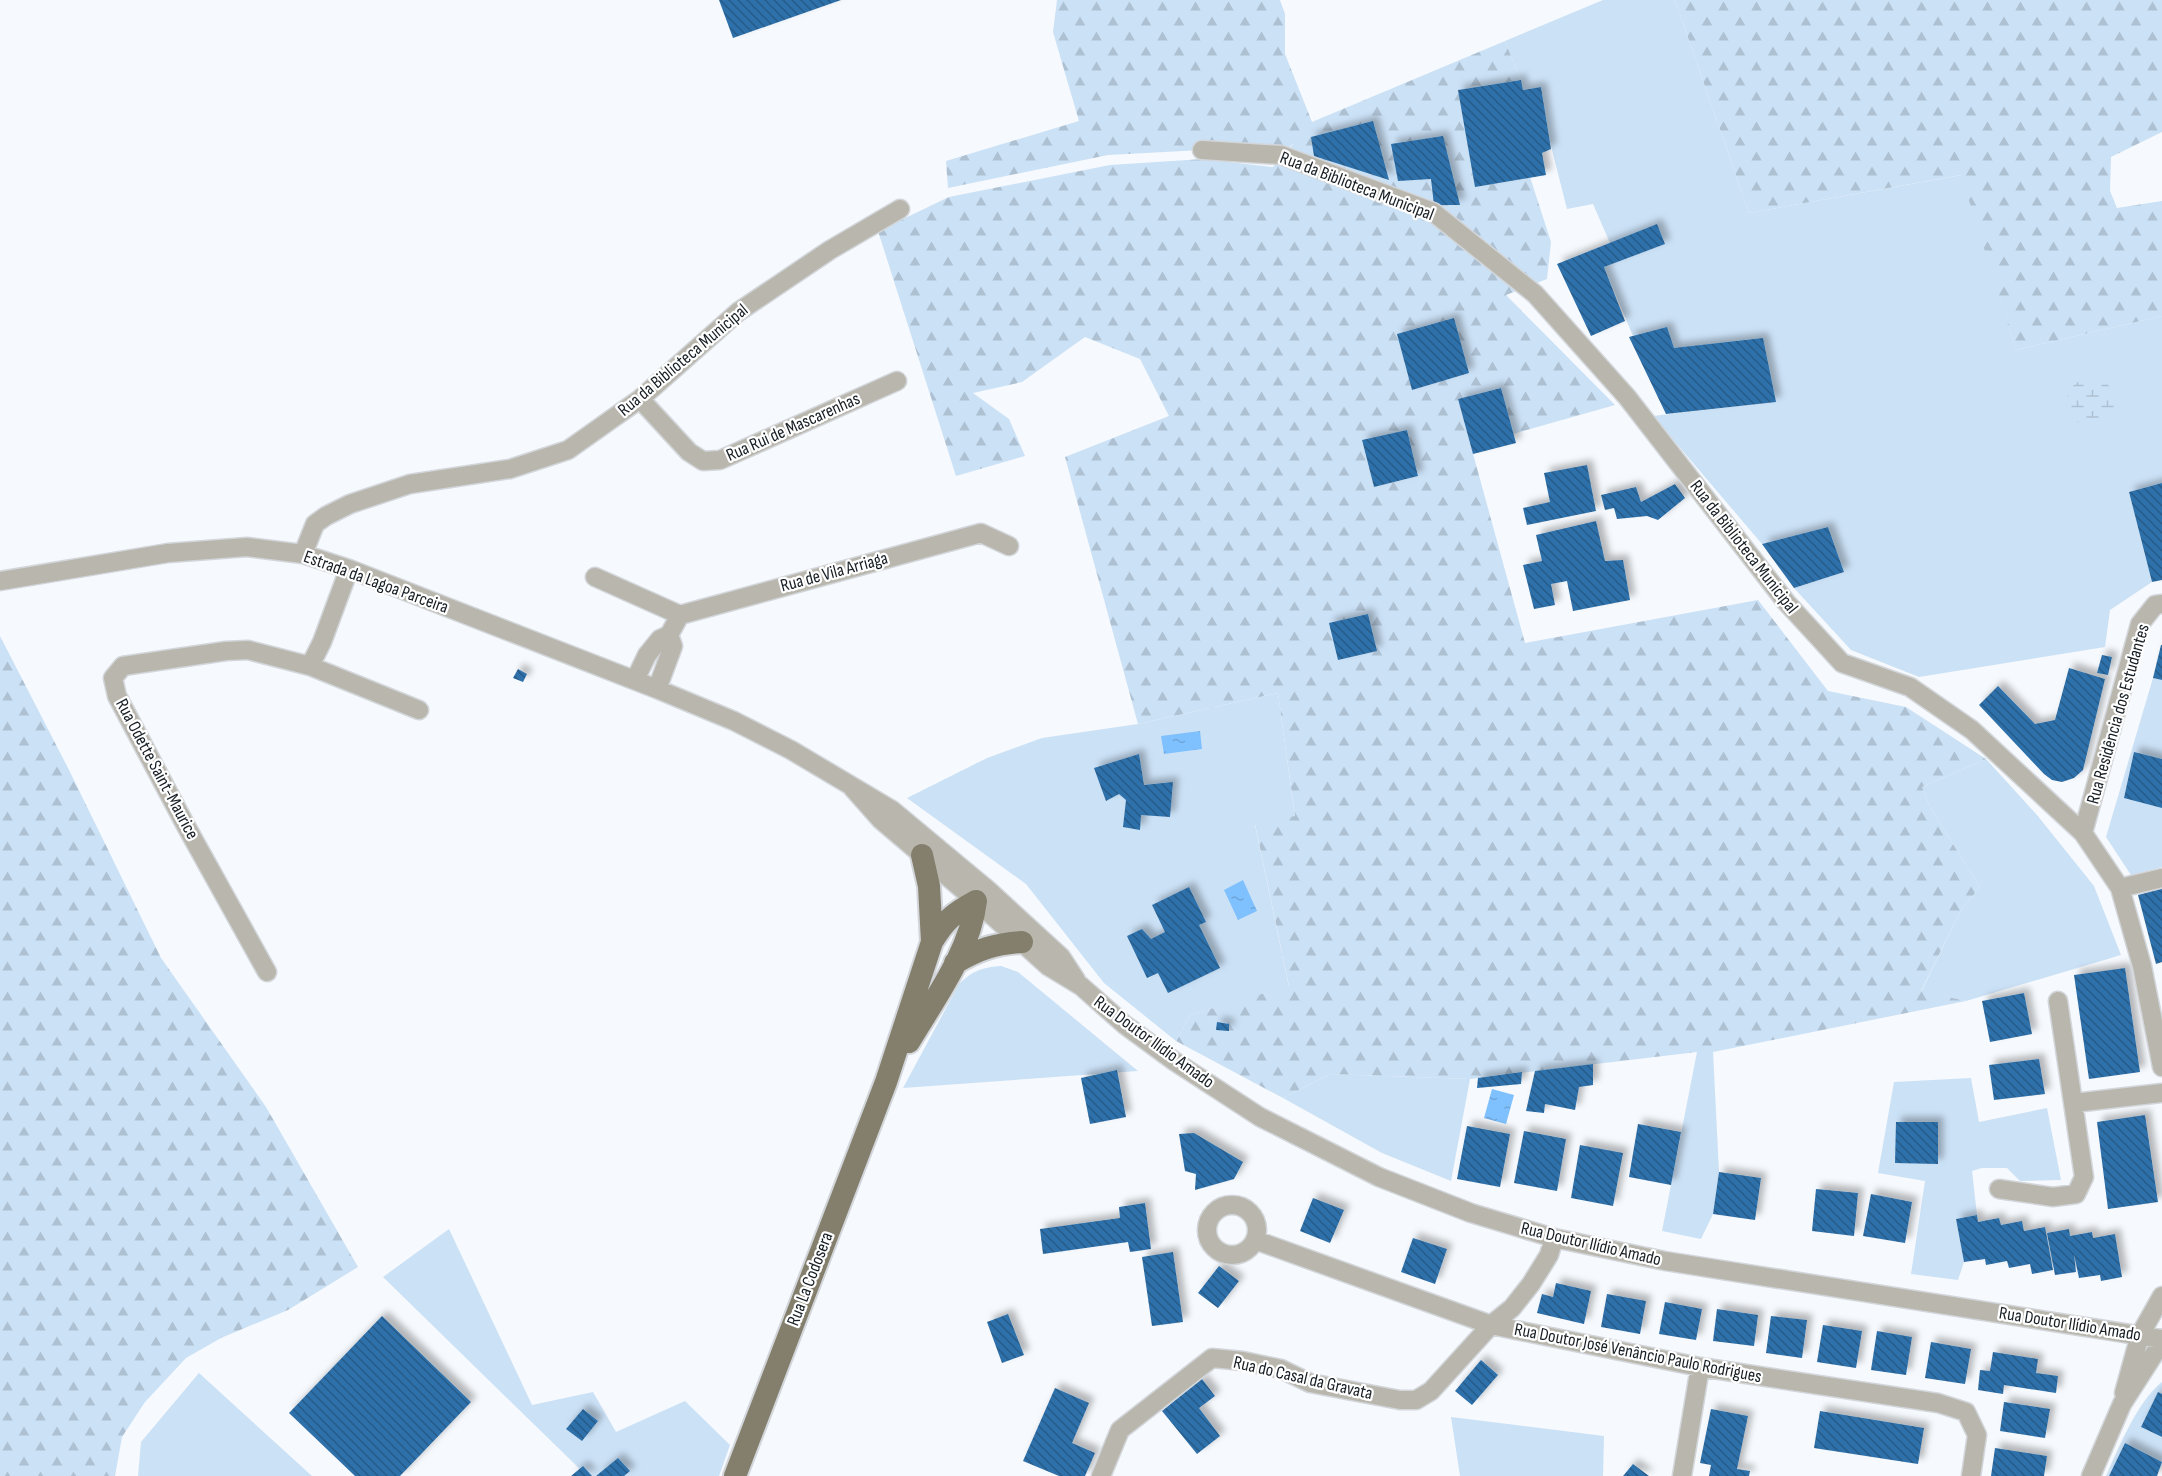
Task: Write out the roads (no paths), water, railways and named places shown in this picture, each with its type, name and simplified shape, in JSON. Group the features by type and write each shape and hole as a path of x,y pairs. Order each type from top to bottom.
{"main road":[{"path":"922,855 929,885 932,942"},
{"path":"886,1082 932,942 943,923 982,896"},
{"path":"886,1082 955,963 982,896"},
{"path":"955,963 978,949 1022,942"},
{"name":"Rua La Codosera","path":"735,1476 886,1082"}],"street":[{"name":"Rua da Biblioteca Municipal","path":"1202,150 1281,155 1433,212 1534,294 1627,397 1786,602 1842,663 1910,687 1963,723 2084,832 2120,888 2142,966 2162,1067"},
{"name":"Rua da Biblioteca Municipal","path":"303,554 309,534 315,524 350,504 410,484 510,469 567,450 640,399 738,312 830,250 900,209"},
{"name":"Rua Rui de Mascarenhas","path":"640,399 689,452 703,461 720,460 897,381"},
{"name":"Rua de Vila Arriaga","path":"680,615 981,533 1009,546"},
{"name":"Estrada da Lagoa Parceira","path":"0,581 168,553 206,549 247,547 303,554 349,569 734,721"},
{"path":"349,569 322,642 310,666 419,710"},
{"path":"596,577 680,615 669,635 660,639 654,647 635,680"},
{"name":"Rua Residência dos Estudantes","path":"2084,832 2140,624 2155,605 2162,604"},
{"path":"657,689 673,646 669,635"},
{"name":"Rua Odette Saint-Maurice","path":"267,972 117,696 113,678 123,666 225,651 248,650 310,666"},
{"name":"Rua Doutor Ilídio Amado","path":"734,721 791,750 892,810 982,896 1022,942 1048,966 1081,986 1125,1025 1174,1061 1260,1117 1379,1177 1471,1213 1554,1238 1665,1261 2162,1340"},
{"name":"Rua Doutor Ilídio Amado","path":"850,785 881,820 922,855 982,896 1060,957 1081,986"},
{"path":"2120,888 2162,878"},
{"path":"1999,1189 2053,1197 2076,1194 2084,1177 2058,1001"},
{"path":"2074,1103 2162,1093"},
{"path":"1491,1324 1512,1308 1531,1284 1549,1255 1554,1238"},
{"name":"Rua Doutor José Venâncio Paulo Rodrigues","path":"1255,1240 1491,1324 1700,1367 1938,1403 1966,1412 1977,1435 1971,1476"},
{"path":"2122,1404 2140,1335 2162,1296"},
{"name":"Rua do Casal da Gravata","path":"1101,1476 1120,1430 1212,1358 1243,1361 1281,1369 1310,1383 1400,1401 1416,1400 1431,1391 1491,1324"},
{"path":"2091,1476 2122,1404 2162,1340"},
{"path":"1682,1476 1700,1367"}],"water":[{"path":"1200,731 1202,749 1164,754 1161,736"},
{"path":"1243,880 1257,911 1238,920 1224,890"},
{"path":"1492,1089 1514,1095 1506,1124 1484,1118"}]}
